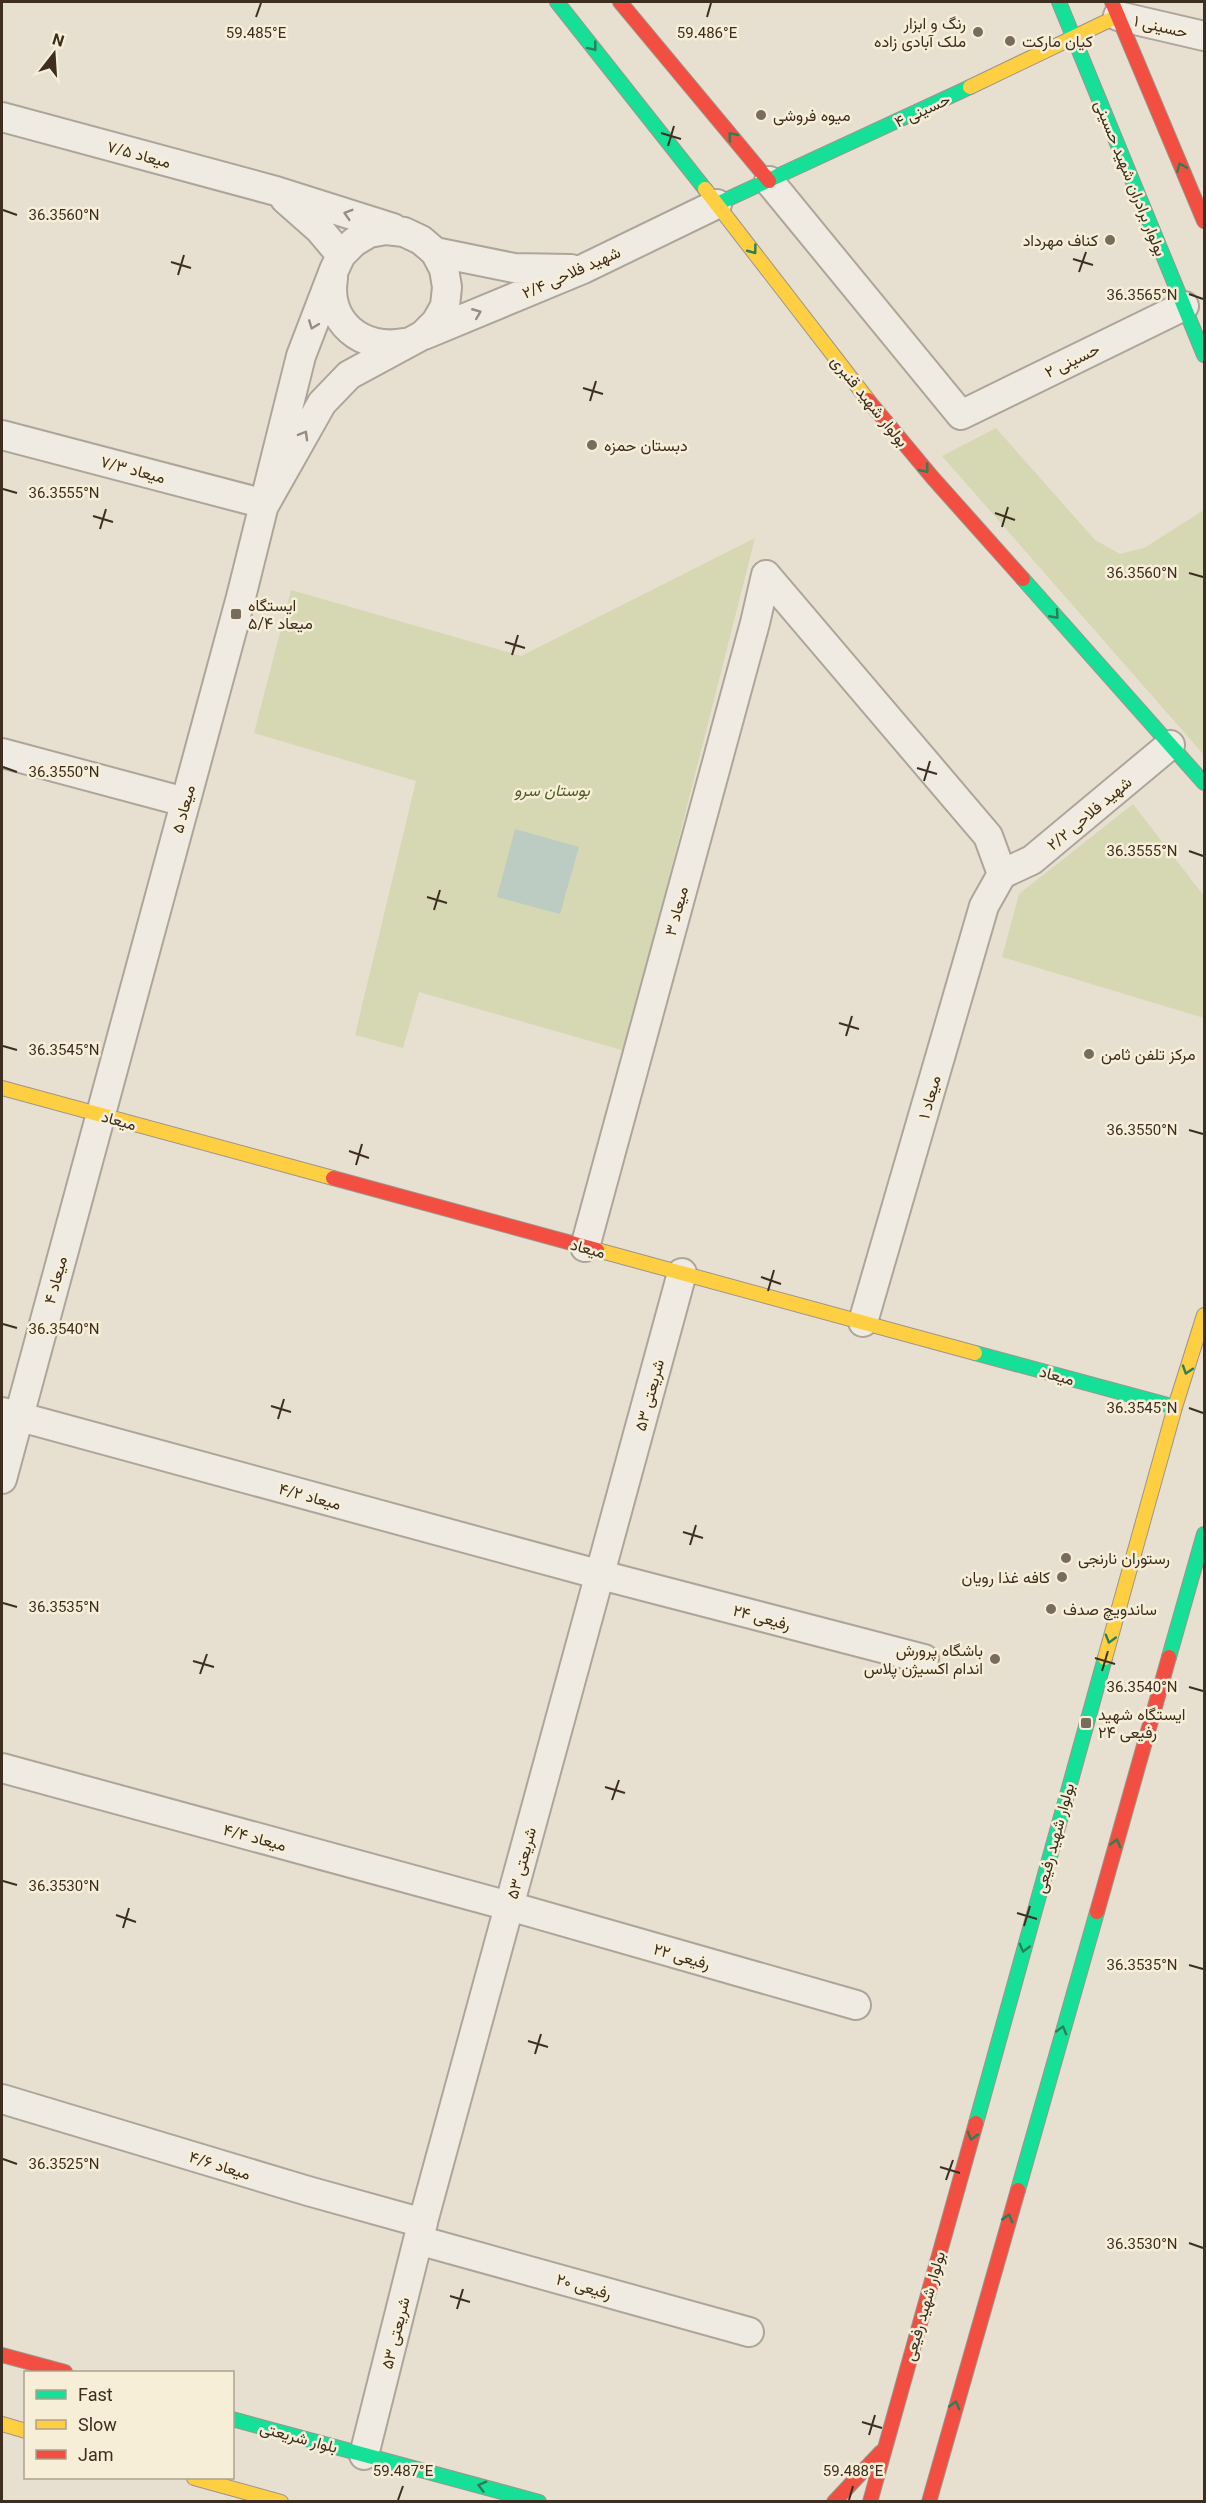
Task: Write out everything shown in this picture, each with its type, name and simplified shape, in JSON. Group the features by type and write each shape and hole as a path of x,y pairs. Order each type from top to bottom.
{"main road":[{"name":"بولوار شهید قنبری","path":"557,2 860,390 932,477 1204,783"},
{"path":"620,2 769,181"},
{"name":"بولوار برادران شهید حسینی","path":"1059,2 1204,355"},
{"name":"حسینی ۴","path":"717,204 1074,39 1115,9"},
{"path":"1115,9 1204,221"},
{"name":"میعاد","path":"2,1088 1175,1407"},
{"name":"بولوار شهید رفیعی","path":"870,2502 1175,1407 1204,1315"},
{"path":"929,2502 1204,1534"},
{"path":"2,2355 58,2371"},
{"name":"بلوار شریعتی","path":"234,2420 539,2502"},
{"path":"2,2424 24,2430"},
{"path":"834,2502 885,2449"},
{"path":"939,2462 947,2492"},
{"path":"198,2479 281,2502"}],"street":[{"name":"حسینی ۱","path":"1115,9 1204,36"},
{"name":"میعاد ۷/۵","path":"2,117 276,191 404,232"},
{"name":"حسینی ۲","path":"769,181 960,415 1184,306"},
{"name":"میعاد ۷/۵","path":"276,191 319,229 338,262"},
{"name":"شهید فلاحی ۲/۴","path":"415,339 582,269 717,204"},
{"path":"386,230 404,232 421,240 435,252 444,269 447,287 445,306 436,322 415,339 349,375 322,403 265,504 301,356 338,262 354,242 369,233 386,230"},
{"path":"435,252 514,268 582,269"},
{"path":"338,262 331,288 334,306 342,322 355,335 371,343 389,346 415,339"},
{"name":"میعاد ۷/۳","path":"2,435 265,504"},
{"name":"میعاد ۵","path":"99,1115 265,504"},
{"name":"میعاد ۳","path":"585,1247 755,623 766,575 988,836 1002,874"},
{"name":"شهید فلاحی ۲/۲","path":"1002,874 1032,860 1170,745"},
{"path":"2,753 185,802"},
{"name":"میعاد ۱","path":"863,1322 984,906 1002,874"},
{"name":"میعاد ۴","path":"2,1479 10,1414 99,1115"},
{"name":"شریعتی ۵۳","path":"364,2454 418,2240 682,1273"},
{"name":"میعاد ۴/۲","path":"10,1414 601,1575"},
{"name":"رفیعی ۲۴","path":"601,1575 924,1659"},
{"name":"میعاد ۴/۴","path":"2,1768 509,1906"},
{"name":"رفیعی ۲۲","path":"509,1906 856,2005"},
{"name":"میعاد ۴/۶","path":"2,2099 423,2223 418,2240"},
{"name":"رفیعی ۲۰","path":"418,2240 749,2332"}],"green space":[{"path":"996,428 1095,540 1120,554 1144,548 1204,510 1204,755 942,456"},
{"name":"بوستان سرو","path":"755,538 625,1051 419,992 403,1048 355,1035 416,781 254,733 291,590 521,656"},
{"path":"1133,804 1204,896 1204,1018 1002,957 1019,894"}],"shaded area":[{"path":"515,829 579,847 560,914 497,897"}],"traffic: fast":[{"path":"557,2 705,189"},
{"path":"1059,2 1204,355"},
{"path":"717,204 970,87"},
{"path":"1023,579 1204,783"},
{"path":"975,1353 1175,1407"},
{"path":"1169,1657 1204,1534"},
{"path":"976,2123 1105,1658"},
{"path":"1018,2190 1097,1912"},
{"path":"234,2420 539,2502"}],"traffic: slow":[{"path":"970,87 1118,16"},
{"path":"705,189 868,400"},
{"path":"2,1088 333,1178"},
{"path":"597,1250 975,1353"},
{"path":"1105,1658 1175,1407 1204,1315"},
{"path":"2,2424 24,2430"},
{"path":"198,2479 281,2502"}],"traffic: jam":[{"path":"620,2 769,181"},
{"path":"1112,2 1204,221"},
{"path":"868,400 932,477 1023,579"},
{"path":"333,1178 597,1250"},
{"path":"1097,1912 1169,1657"},
{"path":"870,2502 976,2123"},
{"path":"929,2502 1018,2190"},
{"path":"2,2355 61,2371"},
{"path":"834,2502 881,2452"}],"place":[{"name":"رنگ و ابزار ملک آبادی زاده","path":"978,32"},
{"name":"کیان مارکت","path":"1010,41"},
{"name":"میوه فروشی","path":"761,115"},
{"name":"کناف مهرداد","path":"1110,240"},
{"name":"دبستان حمزه","path":"592,445"},
{"name":"ایستگاه میعاد ۵/۴","path":"236,614"},
{"name":"مرکز تلفن ثامن","path":"1089,1054"},
{"name":"رستوران نارنجی","path":"1066,1558"},
{"name":"کافه غذا رویان","path":"1062,1577"},
{"name":"ساندویچ صدف","path":"1051,1609"},
{"name":"باشگاه پرورش اندام اکسیژن پلاس","path":"995,1659"},
{"name":"ایستگاه شهید رفیعی ۲۴","path":"1086,1723"}]}
